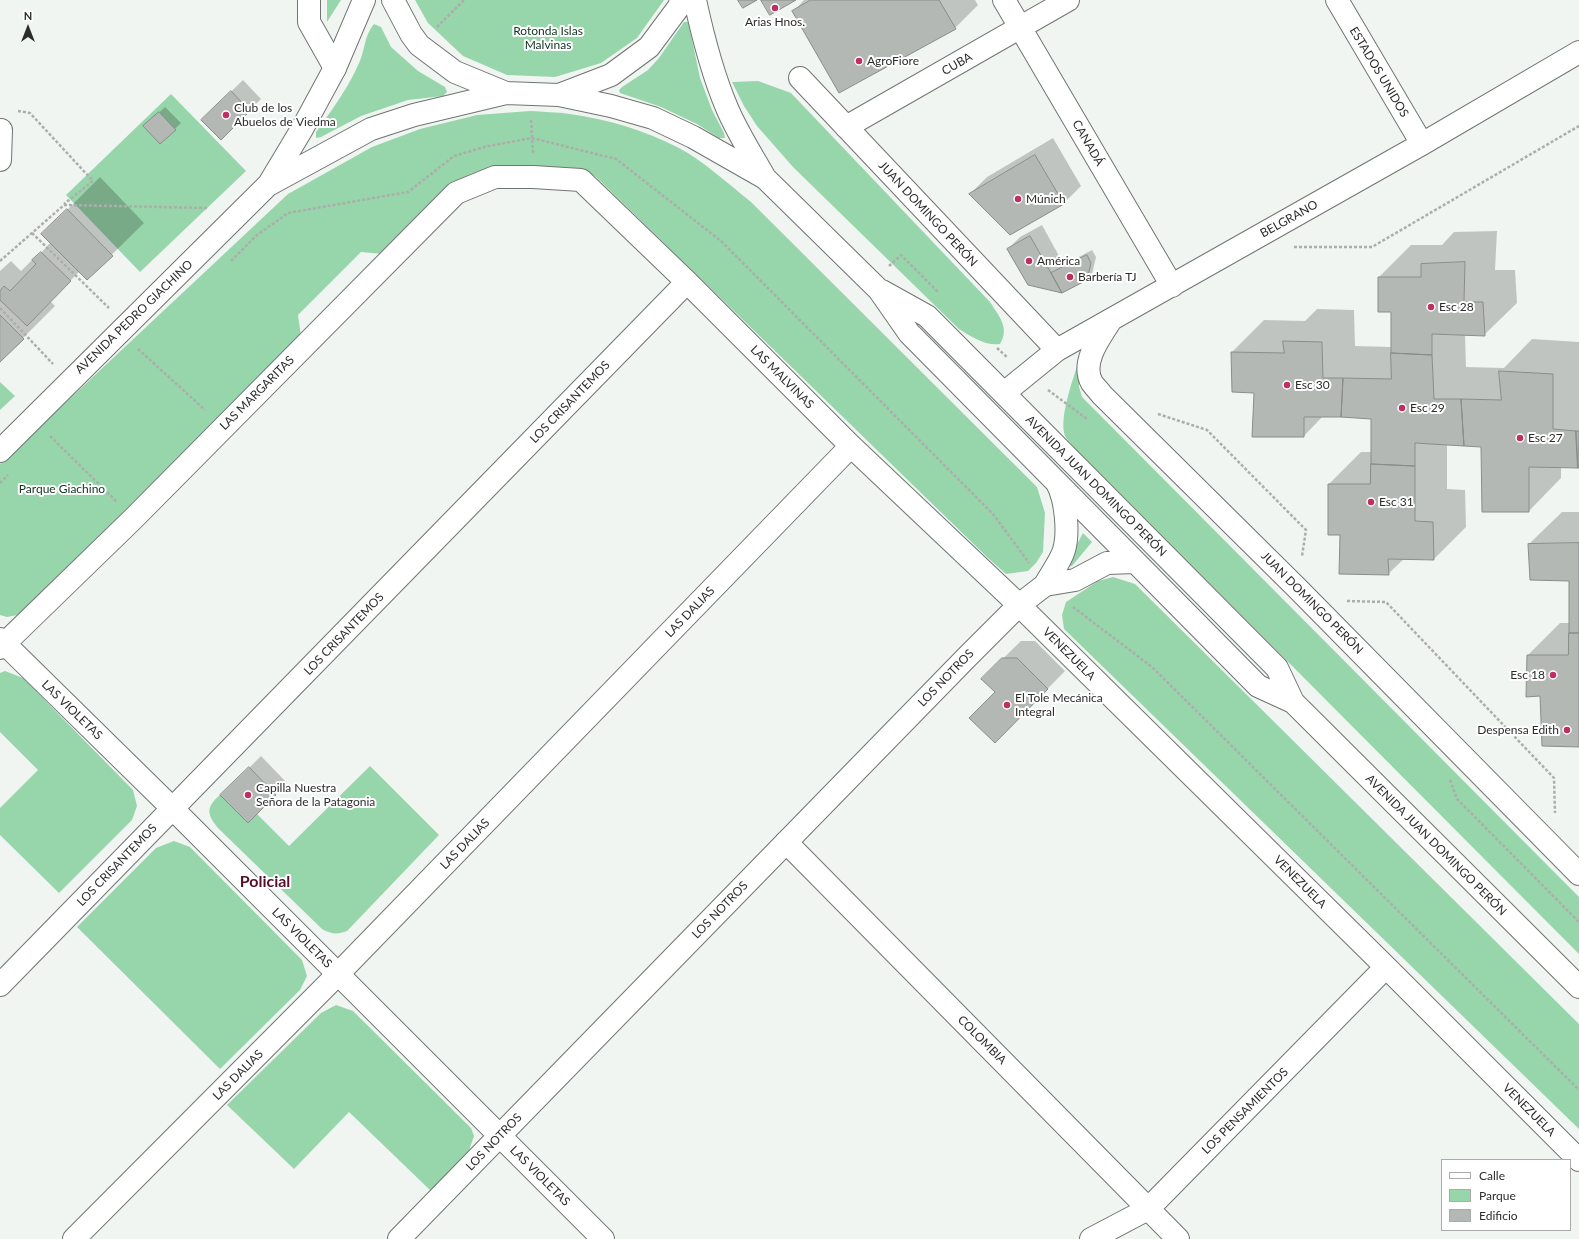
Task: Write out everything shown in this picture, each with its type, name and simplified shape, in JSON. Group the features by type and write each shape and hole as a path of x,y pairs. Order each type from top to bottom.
{"street":[{"path":"309,0 309,22 335,68"},
{"name":"AVENIDA PEDRO GIACHINO","path":"0,451 269,184 302,129 335,68 364,0"},
{"path":"393,0 410,34 419,45 455,72 506,93 560,95 611,75 649,47 678,8 682,0"},
{"name":"AVENIDA JUAN DOMINGO PERÓN","path":"695,0 702,35 712,70 727,109 765,178"},
{"name":"CANADÁ","path":"1004,0 1172,286"},
{"name":"CUBA","path":"846,127 1068,0"},
{"name":"ESTADOS UNIDOS","path":"1337,0 1422,144"},
{"name":"BELGRANO","path":"1004,393 1057,350 1422,144 1579,52"},
{"name":"JUAN DOMINGO PERÓN","path":"800,78 1057,350"},
{"name":"AVENIDA PEDRO GIACHINO","path":"269,184 370,129 414,115 506,93"},
{"name":"AVENIDA JUAN DOMINGO PERÓN","path":"560,95 611,106 653,118 693,137 765,178 876,286 909,334 1258,686 1293,702"},
{"path":"0,160 1,130"},
{"name":"LAS MARGARITAS","path":"1,644 134,518 456,193 495,177 533,177"},
{"name":"LAS MALVINAS","path":"533,177 581,180 687,282 852,446 1019,605"},
{"name":"LOS CRISANTEMOS","path":"0,985 687,282"},
{"name":"AVENIDA JUAN DOMINGO PERÓN","path":"876,286 927,316 1277,668 1293,702 1579,987"},
{"name":"JUAN DOMINGO PERÓN","path":"1112,320 1094,345 1090,357 1092,382 1102,395 1304,595 1579,874"},
{"name":"LAS DALIAS","path":"74,1239 338,974 852,446"},
{"path":"1045,585 1064,551 1067,522 1060,489 1055,481"},
{"path":"1045,585 1075,580 1107,563 1136,562"},
{"name":"LOS NOTROS","path":"399,1239 1019,605 1045,585"},
{"name":"VENEZUELA","path":"1019,605 1579,1160"},
{"name":"LAS VIOLETAS","path":"1,644 173,808 603,1239"},
{"name":"COLOMBIA","path":"786,842 1178,1239"},
{"name":"LOS PENSAMIENTOS","path":"1091,1239 1148,1209 1386,968"}],"path":[{"path":"419,45 464,0"},
{"path":"531,93 533,177"},
{"path":"0,262 93,181 30,113 15,110"},
{"path":"1288,247 1372,247 1579,126"},
{"path":"229,262 257,235 288,214 408,192 454,156 488,146 532,138"},
{"path":"64,205 244,209"},
{"path":"876,286 901,255 941,294"},
{"path":"0,308 70,381"},
{"path":"133,355 144,344"},
{"path":"995,346 1027,375 1093,423"},
{"path":"1155,412 1207,430 1306,530 1304,595 1386,602 1554,778 1556,851"},
{"path":"54,430 49,436 134,518"},
{"path":"0,483 11,473"},
{"path":"1449,778 1457,799 1579,922"}],"green space":[{"path":"327,0 341,0 327,22"},
{"name":"Rotonda Islas Malvinas","path":"415,0 664,0 637,38 601,63 555,77 507,75 463,56 428,23"},
{"path":"684,22 688,22 700,78 712,110 725,138 719,138 697,124 661,107 620,93 619,90 622,87 648,70 659,58"},
{"path":"374,24 381,27 391,47 418,71 445,87 447,92 443,96 408,100 361,116 321,137 316,138 316,132 340,98 356,71 367,37"},
{"path":"758,81 791,93 990,302 1000,317 1004,327 1003,338 1000,344 989,344 974,338 959,329 793,167 757,126 744,106 732,82"},
{"path":"171,94 246,171 140,272 66,195"},
{"name":"Parque Giachino","path":"530,111 565,113 584,116 625,126 652,135 697,159 751,202 1037,487 1045,513 1043,552 1036,563 1028,571 1006,574 595,176 575,168 505,166 481,171 383,254 361,252 298,315 301,336 23,614 7,617 0,615 0,464 288,194 372,147 420,129 477,115"},
{"path":"1081,355 1079,387 1082,397 1579,897 1579,954 1067,439 1063,428 1065,407"},
{"path":"0,382 15,396 0,410"},
{"path":"1083,533 1092,542 1072,566 1065,567"},
{"path":"1113,577 1135,584 1579,1024 1579,1129 1064,629 1062,615 1066,602 1098,581"},
{"path":"5,671 23,678 133,790 137,806 132,820 59,893 0,835 0,808 38,770 0,732 0,673"},
{"path":"370,766 439,835 347,931 331,933 322,929 219,829 212,820 209,812 212,804 220,795 248,823 257,814 289,846"},
{"path":"174,841 190,847 302,960 307,976 300,990 220,1069 77,927 156,848"},
{"path":"336,1005 353,1011 471,1128 474,1136 468,1153 431,1191 349,1112 294,1169 227,1105 321,1013"}],"building":[{"name":"Arias Hnos.","path":"738,0 757,0 743,8"},
{"name":"Arias Hnos.","path":"761,0 796,0 770,15"},
{"name":"AgroFiore","path":"811,0 939,0 956,29 839,93 792,11"},
{"name":"Club de los Abuelos de Viedma","path":"231,91 250,111 221,140 201,120"},
{"path":"159,112 176,130 160,144 143,126"},
{"name":"Múnich","path":"1035,155 1064,204 1010,235 969,194"},
{"path":"67,209 113,256 87,280 41,234"},
{"name":"América","path":"1030,236 1062,293 1028,285 1007,249"},
{"path":"41,252 71,281 27,326 0,300 0,291 4,286 10,291 36,264 32,260"},
{"name":"Barbería TJ","path":"1087,255 1091,263 1087,280 1062,293 1051,273"},
{"name":"Esc 28","path":"1465,262 1464,302 1483,302 1485,336 1432,334 1432,355 1391,353 1391,312 1378,312 1378,277 1421,277 1421,264"},
{"path":"0,315 24,339 0,362"},
{"name":"Esc 30","path":"1283,341 1322,342 1323,378 1343,378 1341,417 1304,417 1304,437 1252,437 1254,393 1232,392 1231,352 1284,353"},
{"name":"Esc 29","path":"1391,353 1432,355 1434,399 1461,399 1464,446 1415,443 1415,466 1371,464 1371,419 1341,417 1343,378 1391,379"},
{"name":"Esc 27","path":"1499,371 1553,374 1553,429 1576,431 1578,468 1529,467 1529,512 1482,512 1481,447 1464,446 1461,399 1501,400"},
{"path":"1576,431 1579,431 1579,468 1578,468"},
{"name":"Esc 31","path":"1371,464 1415,466 1415,521 1433,522 1434,560 1388,559 1389,575 1339,574 1340,535 1328,535 1328,484 1370,484"},
{"path":"1579,543 1579,633 1569,633 1569,581 1530,580 1528,544"},
{"name":"Esc 18","path":"1569,633 1579,633 1579,747 1542,746 1540,696 1526,697 1527,655 1568,655"},
{"name":"El Tole Mecánica Integral","path":"1002,658 1017,658 1048,689 995,743 969,718 995,692 981,679"},
{"name":"Capilla Nuestra Señora de la Patagonia","path":"249,767 276,795 248,823 220,795"}],"place":[{"name":"Arias Hnos.","path":"775,8"},
{"name":"AgroFiore","path":"859,61"},
{"name":"Club de los Abuelos de Viedma","path":"226,115"},
{"name":"Múnich","path":"1018,199"},
{"name":"América","path":"1029,261"},
{"name":"Barbería TJ","path":"1070,277"},
{"name":"Esc 28","path":"1431,307"},
{"name":"Esc 30","path":"1287,385"},
{"name":"Esc 29","path":"1402,408"},
{"name":"Esc 27","path":"1520,438"},
{"name":"Esc 31","path":"1371,502"},
{"name":"Esc 18","path":"1553,675"},
{"name":"El Tole Mecánica Integral","path":"1007,705"},
{"name":"Despensa Edith","path":"1567,730"},
{"name":"Capilla Nuestra Señora de la Patagonia","path":"248,795"}],"district":[{"name":"Policial","path":"265,882"}]}
